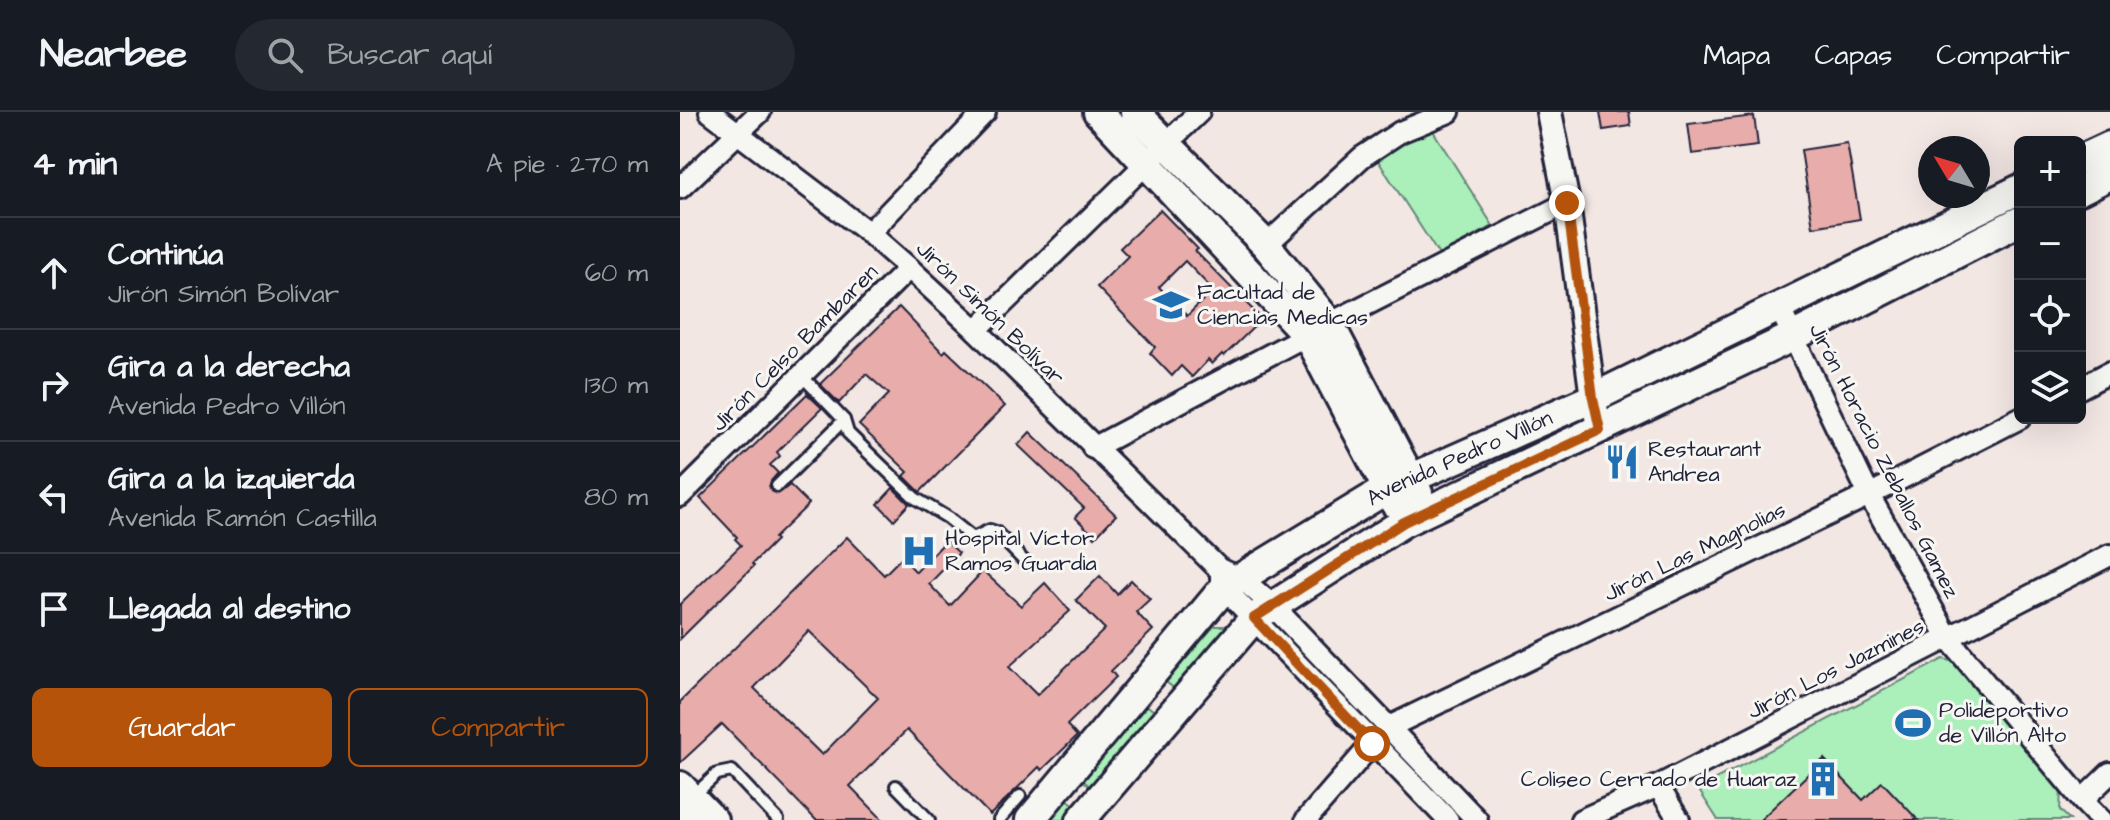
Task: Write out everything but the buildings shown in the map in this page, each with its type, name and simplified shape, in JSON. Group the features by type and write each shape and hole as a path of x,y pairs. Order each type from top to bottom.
{"main road":[{"path":"1098,112 1147,165 1318,329"},
{"path":"1135,112 1266,245 1318,329 1415,517"},
{"path":"2086,157 2110,146"},
{"path":"2086,187 2110,175"},
{"name":"Avenida Pedro Villón","path":"1025,808 1064,778 1228,578 1399,483 1593,398 2014,192"},
{"name":"Avenida Pedro Villón","path":"1088,812 1263,612 1415,517 1794,336 2014,224"},
{"path":"1146,681 1178,706"},
{"path":"1064,778 1088,812"},
{"path":"683,806 713,820"}],"street":[{"name":"Jirón Simón Bolívar","path":"710,112 869,233 909,268 1263,612 1389,727 1477,820"},
{"path":"680,188 760,112"},
{"path":"869,233 985,112"},
{"path":"976,330 1199,112"},
{"path":"1266,245 1362,157 1400,132 1449,112"},
{"path":"1549,112 1567,203 1600,430"},
{"path":"1093,448 1318,329 1567,203"},
{"name":"Jirón Celso Bambaren","path":"680,496 909,268"},
{"name":"Jirón Horacio Zeballos Gamez","path":"1779,307 1869,495 1949,639 2101,820"},
{"path":"2086,385 2110,372"},
{"name":"Jirón Las Magnolias","path":"1389,727 1869,495 2014,421"},
{"name":"Jirón Los Jazmines","path":"1581,820 1658,786 2110,555"},
{"name":"Jirón Simón Bolívar","path":"1263,612 1372,744 1448,820"},
{"path":"1306,820 1372,744"},
{"path":"2082,800 2110,773"},
{"path":"1658,786 1679,820"}],"lane":[{"path":"801,375 844,420 848,433 915,498 973,538 990,530 996,532 1027,564"},
{"path":"777,486 844,420"},
{"path":"683,806 717,774 732,771 778,820"},
{"path":"896,786 929,820"},
{"path":"999,820 1025,808"}],"green space":[{"path":"1430,126 1493,226 1439,255 1375,156"},
{"path":"1214,626 1224,626 1229,631 1180,693 1166,682"},
{"name":"Polideportivo de Villón Alto","path":"1943,659 1954,662 2061,790 2060,810 2070,820 1718,820 1700,792 1704,785"},
{"path":"1144,703 1159,715 1096,791 1081,779"},
{"path":"1067,799 1082,811 1074,820 1049,820"}],"place":[{"name":"Facultad de Ciencias Medicas","path":"1171,305"},
{"name":"Restaurant Andrea","path":"1622,462"},
{"name":"Hospital Víctor Ramos Guardia","path":"919,551"},
{"name":"Polideportivo de Villón Alto","path":"1913,723"},
{"name":"Coliseo Cerrado de Huaraz","path":"1823,779"}],"route":[{"path":"1372,744 1254,618 1404,522 1600,430 1567,203"}]}
